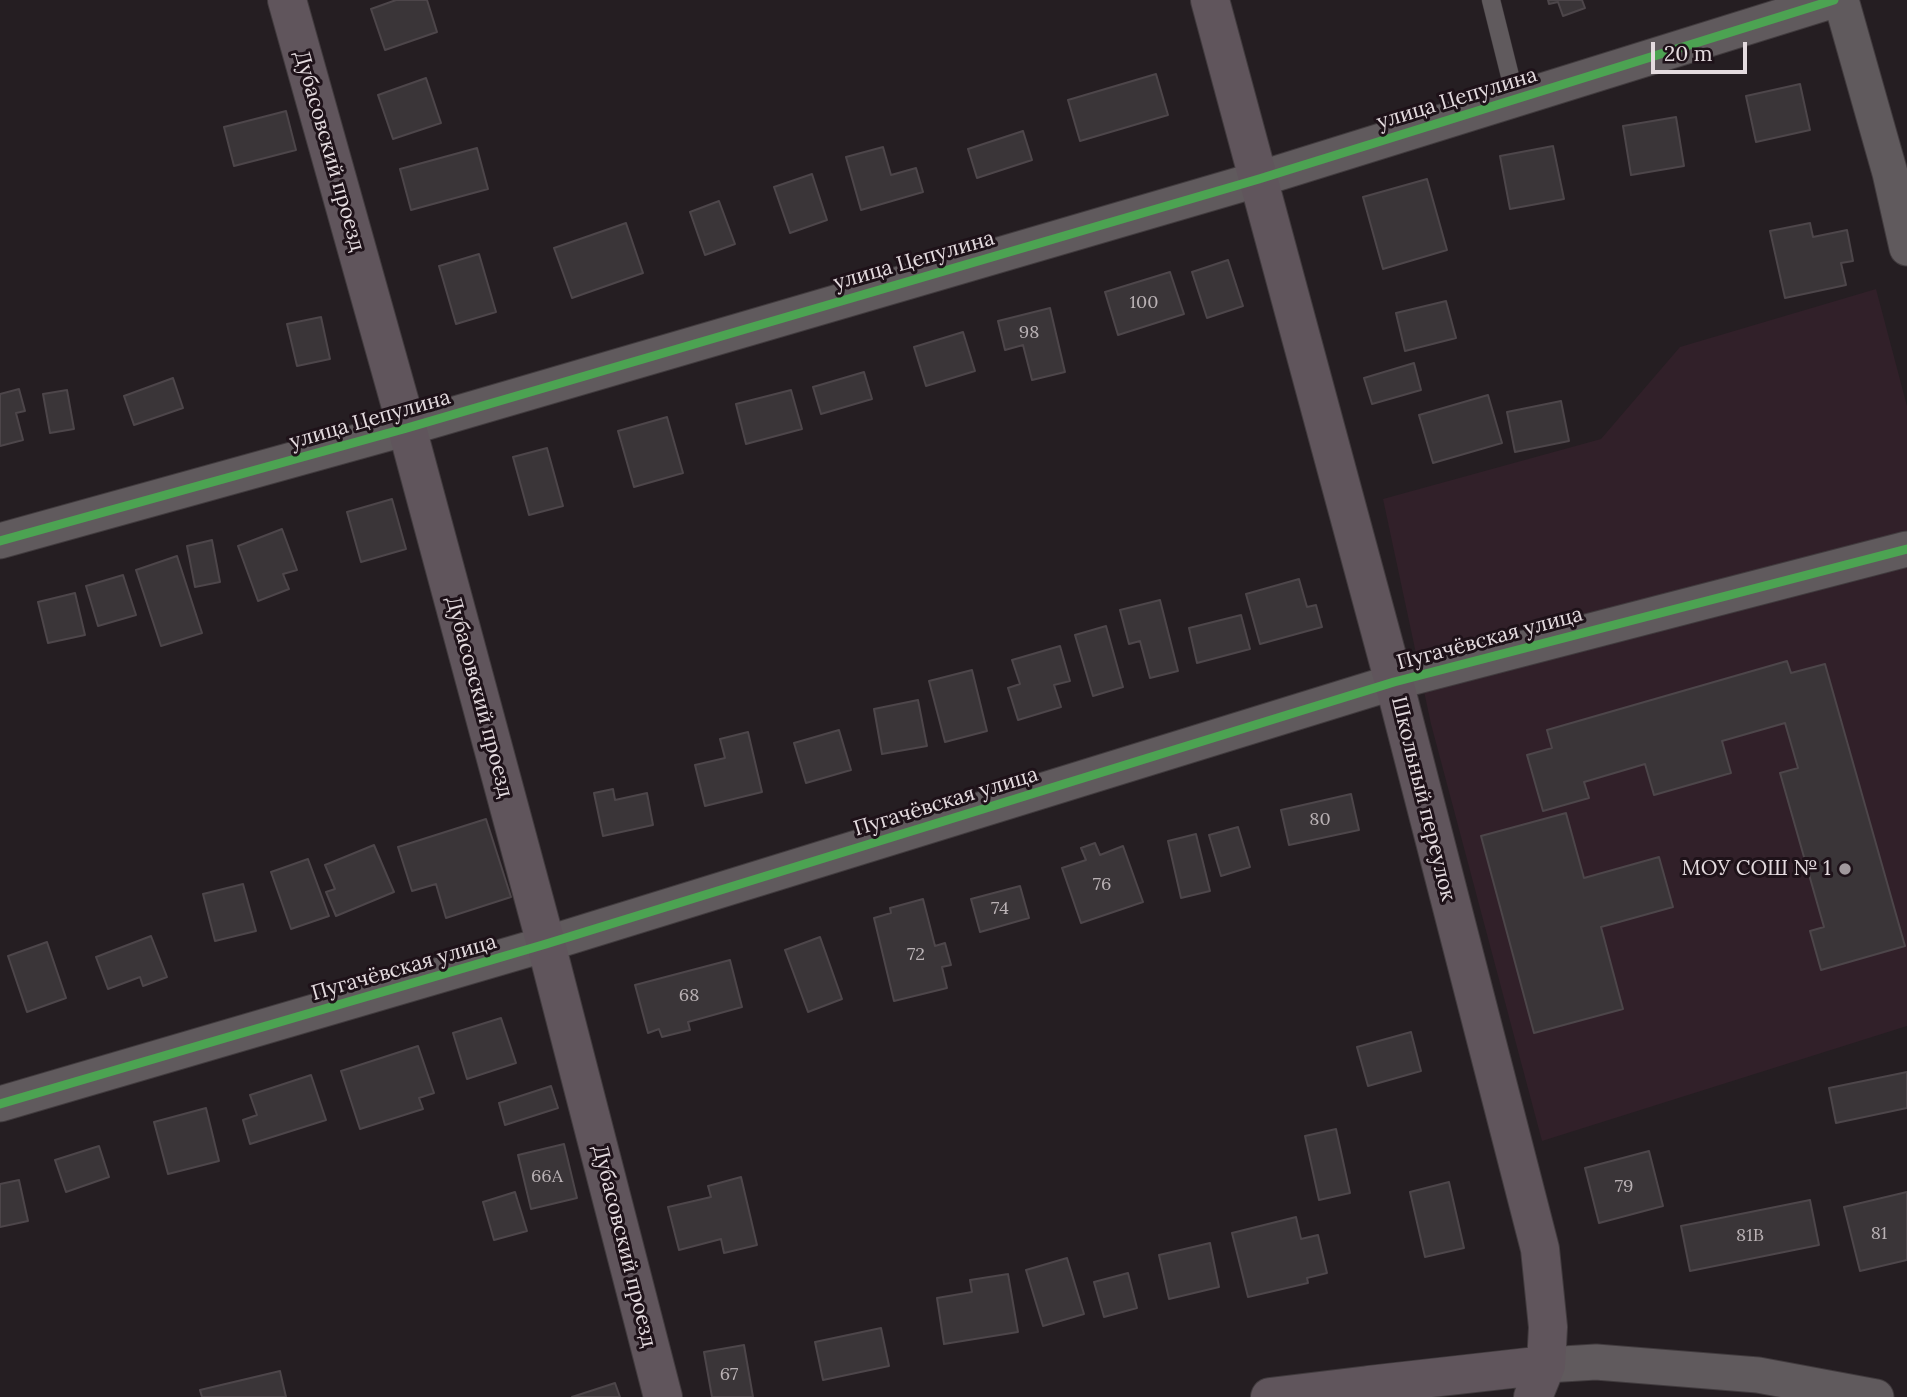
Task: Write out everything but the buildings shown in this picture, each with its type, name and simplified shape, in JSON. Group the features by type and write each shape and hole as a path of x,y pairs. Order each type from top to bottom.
{"main road":[{"name":"Дубасовский проезд","path":"286,0 407,428 546,944 663,1397"},
{"name":"Школьный переулок","path":"1210,0 1394,682 1540,1249 1548,1326 1540,1381"},
{"path":"1270,1397 1540,1381"}],"street":[{"name":"улица Цепулина","path":"0,541 407,428 1258,178 1834,0"},
{"path":"1842,0 1898,171 1907,248"},
{"name":"Пугачёвская улица","path":"0,1104 546,944 1394,682 1907,549"},
{"path":"1540,1381 1596,1362 1758,1375 1876,1397"}],"lane":[{"path":"1491,0 1516,100"}],"shaded area":[{"path":"1876,289 1907,406 1907,1026 1542,1141 1431,724 1383,499 1601,439 1680,347"}],"cycle path":[{"path":"0,541 407,428 1259,179 1834,0"},
{"path":"0,1104 546,944 1394,682 1907,549"}],"place":[{"name":"МОУ СОШ № 1","path":"1845,869"}]}
